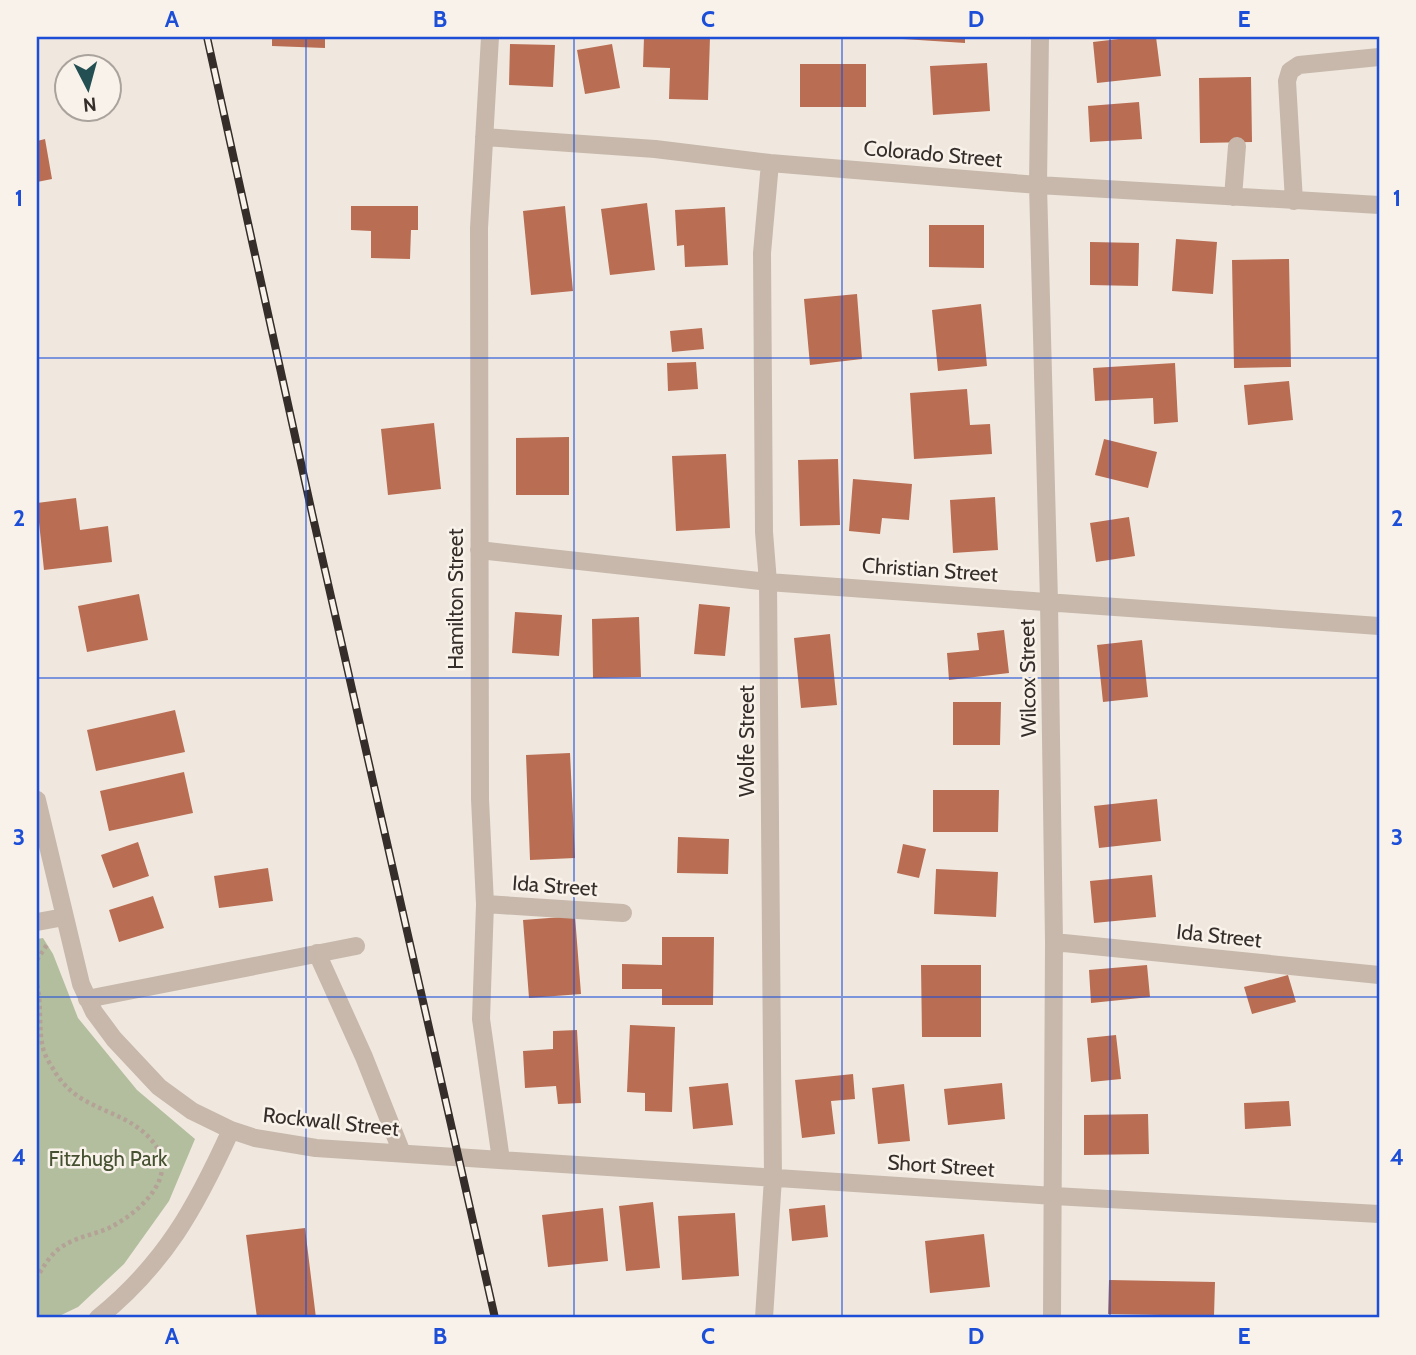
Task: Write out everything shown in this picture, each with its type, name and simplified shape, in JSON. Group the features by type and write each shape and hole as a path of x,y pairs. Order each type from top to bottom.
{"street":[{"name":"Hamilton Street","path":"490,37 479,228 480,799 485,904 481,1019 501,1160"},
{"name":"Wilcox Street","path":"1040,37 1038,185 1049,601 1054,942 1052,1318"},
{"path":"1294,201 1287,81 1290,71 1299,65 1379,57"},
{"name":"Colorado Street","path":"484,137 655,149 770,163 1038,185 1379,205"},
{"path":"1233,197 1237,146"},
{"name":"Wolfe Street","path":"764,1318 774,1178 762,253 770,163"},
{"name":"Christian Street","path":"479,550 768,582 1379,626"},
{"name":"Rockwall Street","path":"37,800 64,917 87,999 114,1040 159,1087 192,1111 230,1130 255,1138 297,1146 501,1160"},
{"name":"Ida Street","path":"485,904 623,913"},
{"path":"37,922 64,917"},
{"name":"Ida Street","path":"1054,942 1379,975"},
{"path":"87,999 356,946"},
{"path":"317,953 364,1057 402,1153"},
{"path":"98,1318 130,1289 177,1234 206,1184 230,1130"},
{"name":"Short Street","path":"501,1160 1379,1214"}],"path":[{"path":"37,985 40,1001 40,1048 58,1077 77,1098 141,1129 157,1147 163,1164 155,1190 138,1209 111,1227 76,1239 58,1249 48,1258 37,1277"}],"green space":[{"name":"Fitzhugh Park","path":"43,938 53,954 78,1018 137,1090 195,1139 169,1201 124,1264 78,1307 55,1318 37,1318 37,939"}],"building":[{"path":"272,37 325,37 325,48 272,46"},
{"path":"644,37 710,37 708,100 669,99 670,68 643,67"},
{"path":"965,37 965,43 903,39"},
{"path":"1156,37 1161,76 1097,83 1093,42"},
{"path":"510,44 555,45 553,87 509,85"},
{"path":"612,44 620,88 585,94 577,50"},
{"path":"987,63 990,111 933,115 930,66"},
{"path":"800,64 866,64 866,107 800,107"},
{"path":"1251,77 1252,142 1200,143 1199,78"},
{"path":"1139,102 1142,139 1090,142 1088,106"},
{"path":"45,139 52,179 37,182 37,141"},
{"path":"647,203 655,270 610,275 601,209"},
{"path":"351,206 418,206 418,230 411,230 410,259 371,258 371,231 351,230"},
{"path":"565,206 573,291 531,295 523,211"},
{"path":"725,207 728,265 685,267 684,245 677,246 675,210"},
{"path":"929,225 984,225 984,268 929,267"},
{"path":"1176,239 1217,242 1213,294 1172,291"},
{"path":"1090,242 1139,243 1138,286 1090,285"},
{"path":"1289,259 1291,367 1234,368 1232,260"},
{"path":"857,294 862,359 810,365 804,299"},
{"path":"981,304 987,366 938,371 932,310"},
{"path":"702,328 704,349 672,352 670,331"},
{"path":"696,362 698,389 668,391 667,363"},
{"path":"1175,363 1178,422 1154,424 1153,398 1095,401 1093,368"},
{"path":"1289,381 1293,420 1248,425 1244,385"},
{"path":"967,389 970,425 990,424 992,454 914,459 910,393"},
{"path":"434,423 441,489 388,495 381,429"},
{"path":"569,437 569,495 516,495 516,438"},
{"path":"1104,439 1157,452 1148,488 1095,475"},
{"path":"726,454 730,528 676,531 672,456"},
{"path":"838,459 840,525 800,526 798,460"},
{"path":"853,479 912,484 909,520 882,518 880,534 849,531"},
{"path":"995,497 998,550 953,553 950,500"},
{"path":"76,498 80,530 108,526 112,562 44,570 37,503"},
{"path":"1129,517 1135,556 1096,562 1090,523"},
{"path":"139,594 148,640 87,652 78,606"},
{"path":"699,604 730,607 725,656 694,654"},
{"path":"515,612 562,615 559,656 512,653"},
{"path":"639,617 641,677 593,678 592,619"},
{"path":"1004,630 1009,673 949,680 947,653 979,650 977,633"},
{"path":"830,634 837,705 801,708 794,638"},
{"path":"1142,640 1148,697 1103,702 1097,645"},
{"path":"953,702 1001,702 1000,745 953,745"},
{"path":"175,710 185,752 96,771 87,730"},
{"path":"570,753 575,858 530,860 526,755"},
{"path":"184,772 193,813 109,831 100,791"},
{"path":"933,790 999,790 998,832 933,832"},
{"path":"1157,799 1161,841 1099,848 1094,806"},
{"path":"678,837 729,839 728,874 677,873"},
{"path":"138,842 149,876 113,888 101,855"},
{"path":"903,844 926,849 919,878 897,873"},
{"path":"268,868 273,901 219,908 214,876"},
{"path":"936,869 998,872 996,917 934,914"},
{"path":"1152,875 1156,917 1094,923 1090,881"},
{"path":"153,896 164,928 119,942 109,910"},
{"path":"575,916 581,994 529,998 523,920"},
{"path":"662,937 714,937 713,1005 662,1005 662,989 622,989 622,964 662,965"},
{"path":"921,965 981,965 981,1037 922,1037"},
{"path":"1147,965 1150,997 1091,1003 1089,970"},
{"path":"1288,975 1296,1002 1252,1014 1244,987"},
{"path":"630,1025 675,1027 672,1112 645,1111 645,1093 627,1092"},
{"path":"577,1030 581,1103 558,1104 556,1086 525,1088 523,1051 553,1049 553,1031"},
{"path":"1116,1035 1121,1079 1091,1082 1087,1038"},
{"path":"853,1074 855,1099 831,1101 835,1134 802,1138 795,1080"},
{"path":"728,1083 733,1125 693,1129 689,1087"},
{"path":"1002,1083 1005,1119 948,1125 944,1089"},
{"path":"904,1084 910,1141 878,1144 872,1088"},
{"path":"1289,1101 1291,1126 1245,1129 1244,1103"},
{"path":"1148,1114 1149,1154 1084,1155 1084,1115"},
{"path":"653,1202 660,1268 626,1271 619,1206"},
{"path":"825,1205 828,1237 792,1241 789,1209"},
{"path":"603,1208 608,1261 548,1267 542,1215"},
{"path":"735,1213 739,1276 682,1280 678,1216"},
{"path":"305,1228 316,1318 257,1318 246,1235"},
{"path":"984,1234 990,1287 930,1293 925,1241"},
{"path":"1109,1280 1215,1282 1214,1316 1108,1314"}],"railway":[{"path":"207,37 495,1318"}]}
